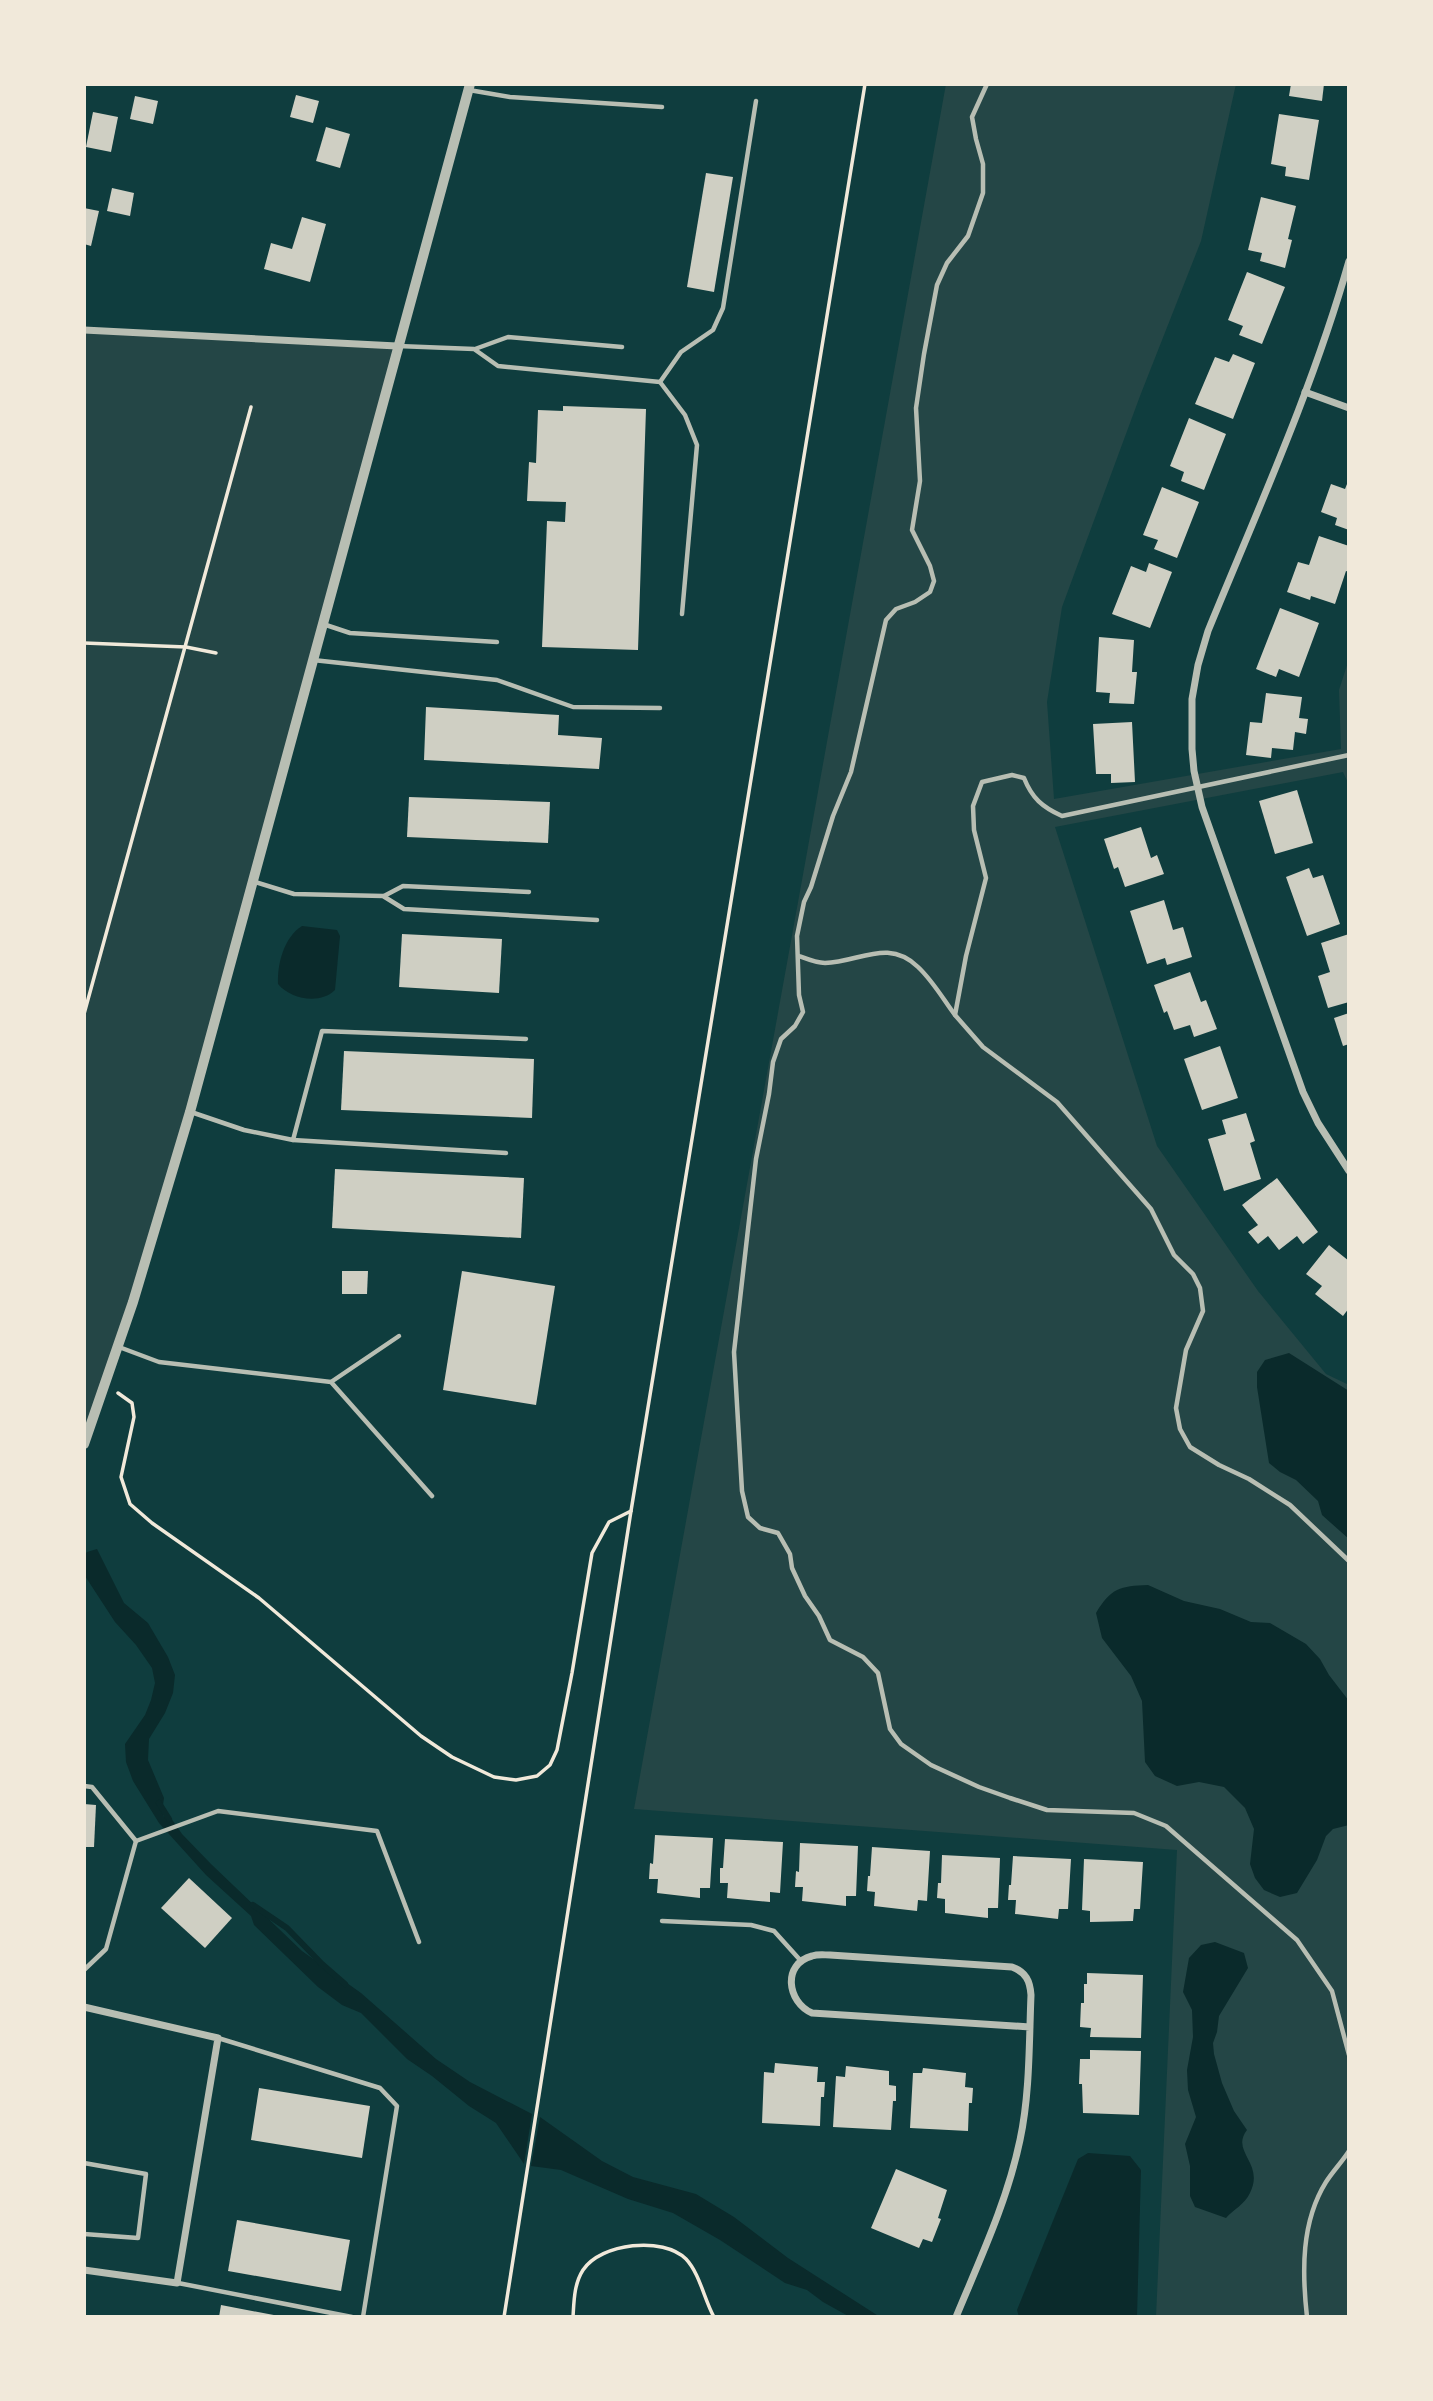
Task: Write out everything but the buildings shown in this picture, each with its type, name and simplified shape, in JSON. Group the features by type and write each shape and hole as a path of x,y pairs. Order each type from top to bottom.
{"street":[{"path":"84,1444 118,1347 190,1112 469,87"},
{"path":"1349,261 1339,298 1305,391 1208,631 1192,699 1192,749 1202,807 1303,1092 1318,1123 1349,1171"},
{"path":"84,330 397,346"},
{"path":"1305,391 1349,408"},
{"path":"956,2317 1006,2193 1020,2139 1026,2097 1030,2027 1030,1984 1025,1975 1012,1967 830,1955 810,1956 801,1962 792,1976 795,2001 812,2013 1030,2027"},
{"path":"84,2007 218,2038 177,2283 84,2270"}],"lane":[{"path":"987,84 972,117 983,164 983,193 968,236 947,264 937,285 916,408 920,481 912,530 930,566 934,581 930,592 915,602 896,609 886,620 851,772 804,902 797,936 799,995 803,1012 795,1026 781,1039 773,1062 756,1159 734,1352 742,1491 747,1517 760,1528 778,1533 790,1554 796,1578 830,1640 863,1657 878,1674 890,1729 901,1744 931,1765 979,1787 1047,1810 1134,1813 1166,1826 1297,1940 1332,1991 1349,2055"},
{"path":"469,87 510,97 662,107"},
{"path":"660,382 681,352 713,330 723,308 756,101"},
{"path":"397,346 474,349 508,337 622,347"},
{"path":"474,349 498,366 660,382 685,415 696,445 682,614"},
{"path":"322,624 350,633 497,642"},
{"path":"313,660 497,680 572,707 660,708"},
{"path":"955,1015 966,956 986,878 974,830 973,806 982,782 1012,775 1024,778 1031,794 1045,808 1062,816 1349,755"},
{"path":"251,881 295,894 383,896 403,886 529,892"},
{"path":"383,896 404,909 597,920"},
{"path":"799,956 823,963 874,953 896,952 917,965 983,1047 1056,1102 1151,1209 1174,1255 1194,1274 1200,1288 1203,1311 1186,1350 1176,1408 1181,1429 1190,1447 1290,1505 1349,1561"},
{"path":"293,1140 322,1031 526,1039"},
{"path":"190,1112 244,1130 293,1140 506,1153"},
{"path":"118,1347 159,1362 331,1382 399,1336"},
{"path":"331,1382 432,1496"},
{"path":"84,1786 92,1787 135,1841"},
{"path":"135,1841 218,1811 377,1831 419,1942"},
{"path":"84,1970 106,1949 135,1841"},
{"path":"662,1921 751,1925 774,1931 801,1962"},
{"path":"218,2038 380,2088 397,2106 363,2317"},
{"path":"1307,2317 1304,2250 1313,2209 1326,2182 1349,2151"},
{"path":"84,2163 146,2174 138,2238 84,2234"},
{"path":"177,2283 352,2317"}],"path":[{"path":"504,2317 631,1511 865,84"},
{"path":"84,1014 251,407"},
{"path":"84,643 186,647 216,653"},
{"path":"116,1392 132,1403 134,1417 121,1477 130,1504 152,1523 259,1598 421,1735 452,1756 494,1777 516,1780 537,1776 550,1765 557,1750 592,1553 609,1522 631,1511"},
{"path":"573,2317 576,2283 590,2262 600,2255 630,2246 652,2245 665,2246 687,2260 714,2317"}],"shaded area":[{"path":"946,84 1236,84 1201,241 1062,607 1047,702 1054,799 1341,749 1339,690 1349,659 1349,785 1343,772 1055,827 1157,1146 1258,1291 1326,1374 1349,1385 1349,2317 1156,2317 1177,1850 634,1809"},
{"path":"84,330 401,344 130,1322 84,1441"},
{"path":"302,926 337,930 340,936 335,990 321,998 297,996 278,984 279,968 286,944"},
{"path":"1289,1353 1349,1391 1349,1539 1322,1515 1318,1501 1296,1480 1269,1463 1257,1372 1265,1360"},
{"path":"97,1549 124,1603 148,1623 175,1675 173,1693 165,1713 149,1739 148,1760 164,1798 164,1817 171,1818 182,1834 211,1864 302,1951 361,1993 436,2059 470,2082 532,2114 524,2164 496,2123 407,2059 361,2013 342,2005 318,1987 254,1925 251,1916 206,1875 159,1823 133,1781 126,1762 125,1744 145,1715 151,1700 155,1683 152,1668 115,1622 85,1576 84,1555"},
{"path":"1148,1585 1184,1601 1220,1609 1251,1622 1270,1623 1306,1644 1320,1659 1349,1701 1349,1825 1333,1829 1326,1836 1317,1860 1297,1893 1280,1897 1264,1890 1255,1878 1250,1864 1254,1829 1245,1808 1224,1787 1199,1782 1177,1786 1155,1776 1145,1762 1142,1701 1131,1676 1102,1638 1096,1613 1117,1590"},
{"path":"1215,1942 1244,1953 1248,1968 1219,2016 1213,2043 1222,2083 1234,2111 1247,2130 1242,2145 1253,2174 1248,2197 1226,2218 1195,2207 1190,2196 1190,2166 1185,2144 1196,2117 1188,2090 1187,2070 1193,2037 1192,2010 1183,1992 1189,1958 1201,1945"},
{"path":"540,2117 602,2161 633,2177 696,2194 880,2317 850,2317 807,2290 785,2283 673,2213 628,2199 561,2170 531,2166"},
{"path":"1088,2153 1130,2156 1141,2170 1137,2317 1019,2317 1017,2310 1078,2159"}],"waterway":[{"path":"159,1803 169,1819"},
{"path":"253,1905 287,1928 345,1984"}]}
